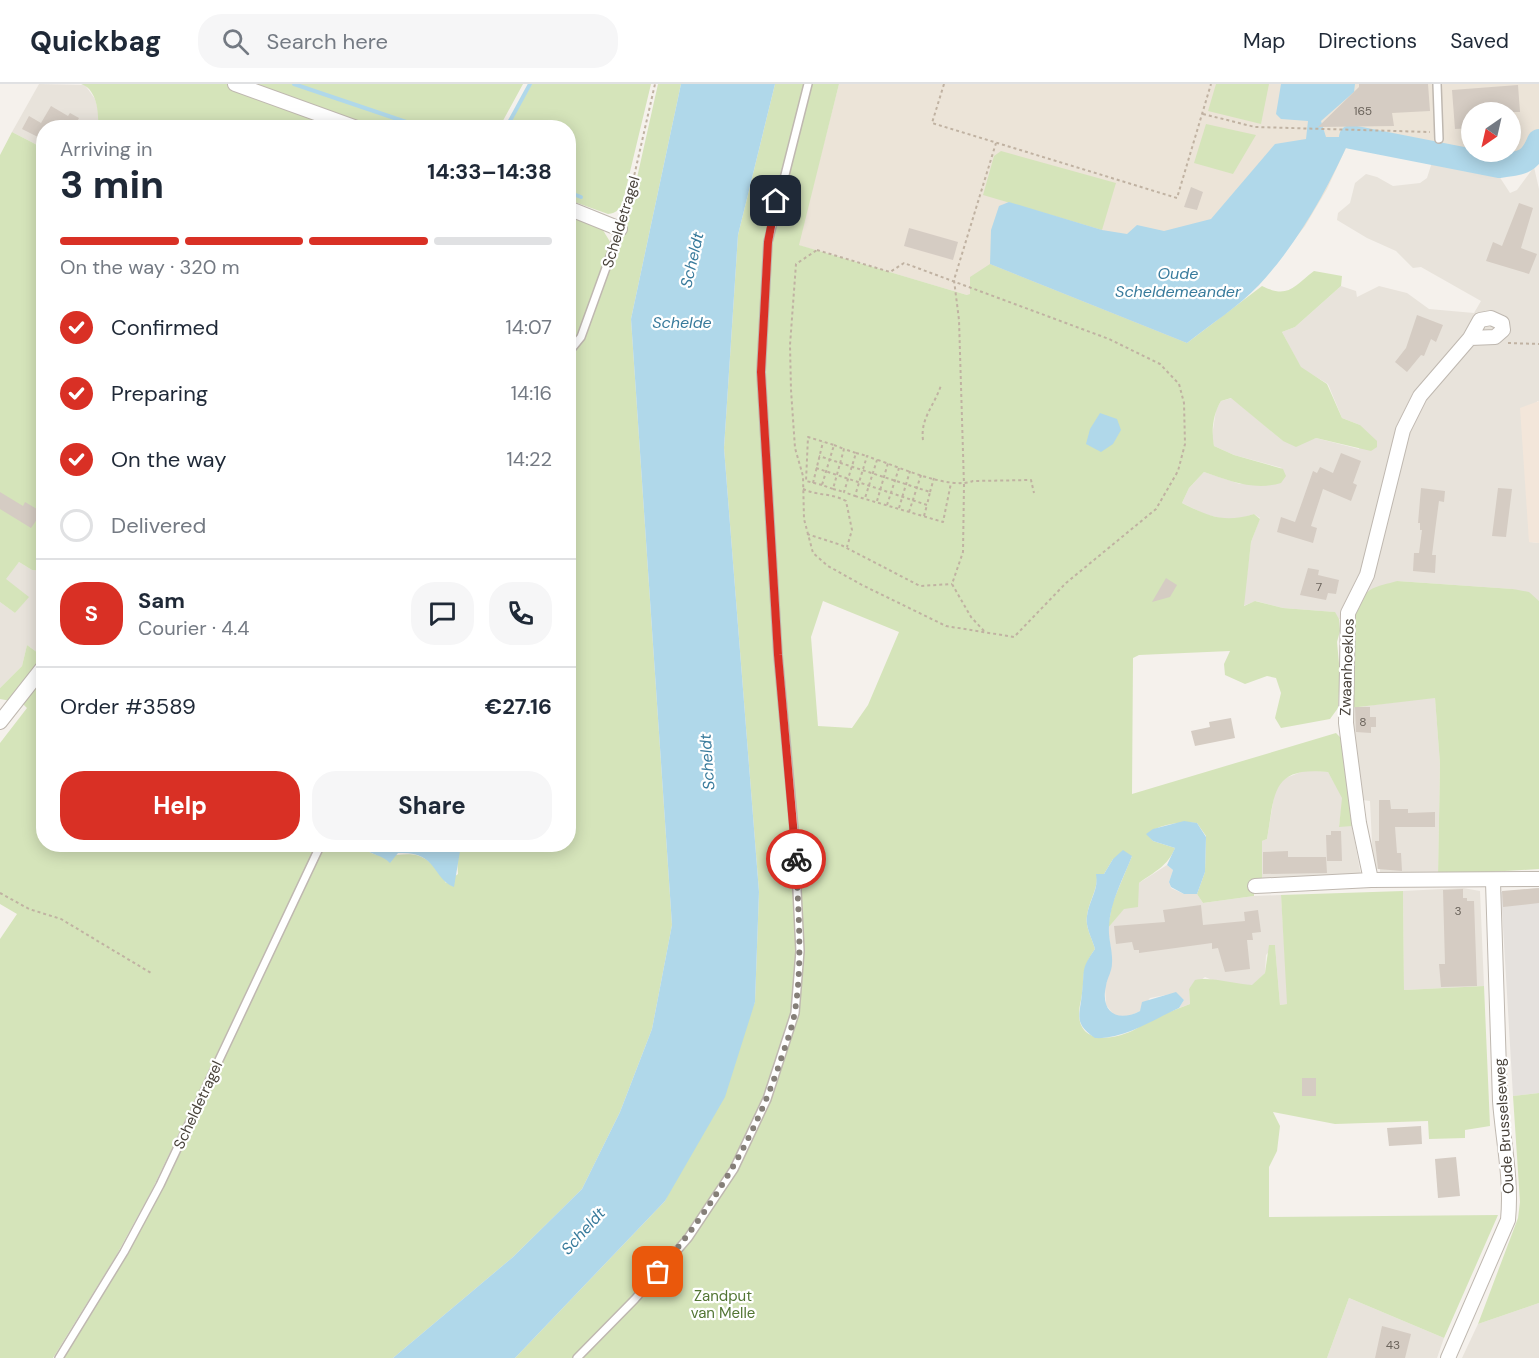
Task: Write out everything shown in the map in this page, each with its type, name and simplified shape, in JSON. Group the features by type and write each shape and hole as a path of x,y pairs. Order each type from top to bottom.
{"street":[{"path":"235,84 324,120"},
{"path":"576,210 620,229"},
{"name":"Zwaanhoeklos","path":"1371,880 1359,824 1346,723 1348,613 1367,575 1403,430 1420,396 1470,338 1480,320 1491,318 1502,323 1503,330 1495,337"},
{"path":"1470,338 1495,337"},
{"path":"0,722 36,676"},
{"path":"1256,886 1371,880 1493,882 1539,879"},
{"name":"Oude Brusselseweg","path":"1448,1358 1508,1220 1510,1201 1508,1153 1500,1104 1493,882"}],"lane":[{"path":"577,1358 635,1299 688,1238 728,1178 752,1136 767,1099 795,1013 800,951 795,851 778,655 761,372 768,242 808,84"},
{"path":"1437,84 1439,136"},
{"name":"Scheldetragel","path":"576,343 581,337 620,229"},
{"name":"Scheldetragel","path":"59,1358 124,1252 160,1185 317,852"}],"path":[{"name":"Scheldetragel","path":"620,229 627,211 655,84"},
{"path":"944,84 932,123 1177,198 1211,84"},
{"path":"1202,114 1255,127 1439,136"},
{"path":"985,632 971,617 952,584 963,552 964,485 959,320 954,280 996,143"},
{"path":"817,250 890,272 904,263 1109,339 1160,364 1179,384 1184,403 1185,444 1178,471 1156,509 1066,583 1014,637 946,626 908,609 828,566 813,553 807,534 803,489 803,476 795,448 790,345 796,264 817,250"},
{"path":"1495,337 1503,343 1539,344"},
{"path":"923,440 923,423 936,401 941,385"},
{"path":"951,482 943,522 813,483 806,480 808,437 910,471 964,485 973,481 1031,480 1034,493"},
{"path":"813,483 823,442"},
{"path":"822,485 834,445"},
{"path":"833,489 844,449"},
{"path":"844,492 856,453"},
{"path":"819,456 930,492"},
{"path":"855,496 867,456"},
{"path":"865,498 877,460"},
{"path":"877,502 888,463"},
{"path":"887,505 899,467"},
{"path":"816,468 927,505"},
{"path":"899,509 910,471"},
{"path":"909,512 921,474"},
{"path":"924,516 934,478"},
{"path":"803,489 815,495 826,493 846,501 852,530 847,548"},
{"path":"807,534 847,548 920,586 952,584"},
{"path":"0,893 29,909 61,919 151,973"}],"shaded area":[{"path":"39,84 85,85 95,99 98,120 36,120 36,144 12,132"},
{"path":"839,84 1539,84 1539,141 1533,155 1520,164 1499,166 1479,162 1521,162 1521,102 1461,102 1461,159 1351,137 1327,189 1305,226 1259,285 1187,343 967,295 798,245"},
{"path":"1433,159 1453,161 1499,176 1510,193 1517,190 1534,167 1539,189 1539,401 1537,401 1530,542 1539,543 1539,601 1513,589 1397,581 1353,619 1339,619 1334,612 1283,608 1256,601 1243,606 1251,542 1260,518 1254,514 1232,521 1204,514 1182,503 1189,488 1204,472 1240,484 1282,468 1234,455 1214,446 1212,436 1216,410 1221,401 1232,398 1283,441 1302,442 1316,438 1359,449 1360,425 1342,418 1328,384 1301,368 1282,332 1295,327 1341,286 1356,291 1357,297 1379,286 1407,293 1429,309 1474,313 1481,301 1421,267 1413,268 1396,251 1367,238 1337,220 1338,213 1350,203 1355,183 1366,174 1393,186 1420,183 1427,178"},
{"path":"1539,401 1539,543 1529,542 1520,408"},
{"path":"19,562 36,570 36,652 27,645 22,666 0,688 0,602 15,613 28,597 5,579"},
{"path":"1435,697 1440,764 1438,875 1380,872 1380,869 1374,869 1373,864 1370,801 1362,800 1350,708"},
{"path":"1306,770 1328,772 1343,798 1339,826 1352,826 1361,876 1262,878 1262,841 1267,839 1275,790 1281,780"},
{"path":"1167,865 1173,870 1169,882 1171,888 1184,894 1197,894 1203,903 1281,895 1288,1004 1280,1005 1275,945 1266,955 1265,973 1252,986 1217,982 1205,977 1189,989 1190,1004 1179,1008 1184,1000 1176,993 1150,998 1140,1011 1125,1018 1114,1015 1106,1005 1105,987 1112,961 1108,928 1137,892 1139,883"},
{"path":"1463,888 1480,891 1484,986 1404,990 1403,891"},
{"path":"1539,888 1539,1093 1513,1096 1501,892"},
{"path":"1349,1298 1444,1338 1437,1358 1327,1358"},
{"path":"1539,1303 1539,1358 1462,1358 1478,1324"}],"green space":[{"path":"81,84 523,84 503,120 98,120 94,96"},
{"path":"532,84 651,84 623,201 616,212 608,214 576,203 576,120 511,120"},
{"path":"658,84 681,84 631,319 672,925 652,1029 620,1112 582,1189 513,1257 393,1358 64,1358 165,1185 322,852 370,852 384,856 414,855 425,858 435,867 446,883 458,874 459,852 576,852 576,349 584,338 628,218"},
{"name":"Zandput van Melle","path":"775,84 839,84 799,245 967,295 970,294 970,277 990,264 1187,343 1262,286 1271,290 1284,291 1295,286 1314,271 1342,276 1341,286 1295,327 1282,332 1301,367 1327,384 1342,418 1360,425 1377,441 1377,447 1371,451 1316,438 1296,447 1283,441 1231,398 1221,401 1216,411 1213,429 1214,446 1234,455 1283,469 1286,476 1281,483 1261,486 1242,484 1204,472 1189,488 1182,503 1217,517 1234,518 1254,514 1260,519 1251,542 1244,606 1255,601 1283,608 1335,612 1339,619 1340,631 1337,642 1340,674 1338,708 1330,719 1281,728 1275,718 1281,693 1276,678 1267,676 1245,684 1225,675 1224,664 1230,651 1139,655 1133,658 1132,794 1336,733 1341,738 1352,826 1339,827 1342,798 1328,772 1309,771 1296,773 1286,778 1279,786 1275,796 1267,839 1262,841 1262,878 1254,878 1254,896 1203,903 1197,894 1205,872 1206,836 1197,823 1171,824 1147,834 1153,841 1175,848 1164,864 1139,883 1138,907 1124,909 1108,928 1112,904 1132,856 1113,859 1104,874 1097,874 1087,920 1095,949 1085,969 1079,1013 1085,1031 1092,1035 1110,1037 1135,1030 1151,1019 1190,1004 1189,989 1195,980 1252,985 1265,973 1269,945 1275,945 1280,1005 1287,1004 1281,895 1403,891 1404,990 1484,986 1490,1126 1465,1130 1465,1138 1429,1139 1428,1121 1335,1124 1273,1112 1280,1126 1277,1151 1269,1167 1269,1217 1498,1215 1444,1338 1349,1298 1327,1358 515,1358 665,1201 755,1002 759,892 724,448 738,235","holes":["823,601 899,632 868,705 852,728 818,726 811,637"]},
{"path":"1216,84 1269,84 1261,124 1208,111"},
{"path":"1206,124 1256,135 1233,174 1194,163"},
{"path":"12,132 36,144 36,570 19,562 6,579 29,597 15,613 0,602 0,155"},
{"path":"1001,151 1116,183 1102,230 983,195 994,156"},
{"path":"576,215 601,227 612,245 577,339"},
{"path":"1397,581 1513,589 1529,592 1539,601 1539,869 1438,875 1440,764 1435,698 1350,708 1351,645 1356,612 1362,599 1370,590"},
{"path":"27,645 36,652 36,852 313,852 152,1190 116,1256 53,1358 0,1358 0,939 17,914 0,904 0,743 27,708 15,696 11,701 0,699 0,688 22,666"},
{"path":"1539,1093 1539,1303 1478,1324 1518,1218 1520,1202 1513,1096"}],"water":[{"name":"Schelde","path":"681,84 775,84 738,235 724,448 759,892 755,1002 725,1097 665,1201 515,1358 393,1358 513,1257 582,1189 620,1112 652,1029 672,925 631,319"},
{"name":"Oude Scheldemeander","path":"1281,84 1355,84 1354,92 1321,121 1326,137 1351,137 1311,215 1287,251 1259,285 1242,301 1187,343 990,264 991,230 999,206 1009,202 1102,230 1127,234 1137,225 1164,231 1211,219 1275,144 1306,139 1308,121 1281,119 1276,114"},
{"path":"1100,413 1117,419 1121,430 1113,444 1101,452 1086,444 1090,429"},
{"path":"1184,821 1197,823 1206,837 1205,872 1197,894 1184,894 1171,887 1169,882 1173,870 1167,865 1175,848 1153,841 1146,834 1153,829"},
{"path":"1123,850 1132,856 1117,891 1110,917 1112,963 1105,995 1108,1008 1112,1013 1124,1016 1140,1011 1142,1002 1176,992 1184,1000 1179,1008 1138,1028 1116,1036 1095,1038 1083,1028 1079,1013 1084,970 1095,949 1088,928 1087,916 1096,885 1096,874 1104,874 1113,859"},
{"path":"370,852 460,852 454,887 420,856 398,853 390,863"}],"building":[{"path":"1359,84 1428,84 1430,111 1392,113 1394,126 1318,127 1359,87"},
{"path":"1518,85 1519,102 1461,102 1461,129 1455,129 1452,90"},
{"path":"51,106 68,116 70,113 79,118 78,120 43,120"},
{"path":"29,116 36,120 36,136 22,129"},
{"path":"1191,187 1203,192 1197,210 1184,207"},
{"path":"1519,203 1533,208 1521,248 1537,254 1529,274 1486,261 1493,242 1502,246"},
{"path":"909,228 958,242 953,260 904,246"},
{"path":"1417,315 1443,325 1436,342 1431,339 1424,356 1421,355 1407,372 1395,362 1406,348"},
{"path":"1341,453 1361,461 1353,483 1357,485 1351,501 1323,489 1311,526 1317,528 1313,543 1277,532 1281,517 1295,522 1313,471 1317,473 1320,467 1333,473"},
{"path":"1421,488 1445,491 1444,502 1439,501 1432,555 1436,555 1435,573 1413,571 1414,553 1419,553 1422,530 1418,523"},
{"path":"1498,488 1512,489 1506,537 1492,536"},
{"path":"0,492 23,506 25,502 36,508 36,521 31,528 0,509"},
{"path":"1308,568 1319,570 1318,575 1339,580 1336,594 1328,593 1326,600 1300,595"},
{"path":"1166,578 1177,585 1170,597 1152,602"},
{"path":"1355,707 1370,707 1370,717 1376,717 1376,727 1371,727 1371,733 1356,732"},
{"path":"1231,718 1235,738 1195,746 1191,731 1210,727 1209,722"},
{"path":"1379,800 1390,800 1391,809 1408,809 1408,813 1435,812 1435,827 1395,827 1397,853 1401,853 1402,871 1378,869 1375,841 1379,841"},
{"path":"1331,831 1341,831 1342,861 1327,861 1326,835 1331,835"},
{"path":"1288,851 1288,857 1326,857 1327,873 1263,874 1263,852"},
{"path":"1539,888 1539,903 1503,907 1502,891"},
{"path":"1463,889 1463,898 1467,898 1467,901 1474,901 1477,986 1441,987 1439,964 1445,964 1443,890"},
{"path":"1201,905 1203,925 1245,921 1244,912 1258,910 1261,932 1252,933 1253,940 1247,940 1250,969 1225,972 1218,948 1212,949 1212,943 1139,953 1139,950 1134,950 1132,942 1116,944 1114,926 1165,922 1163,910"},
{"path":"1302,1078 1316,1078 1316,1096 1302,1096"},
{"path":"1421,1126 1422,1144 1389,1146 1387,1128"},
{"path":"1456,1157 1460,1196 1438,1198 1435,1159"},
{"path":"1382,1326 1411,1334 1405,1358 1375,1358"}],"waterway":[{"path":"294,84 400,120"},
{"path":"510,120 530,84"},
{"path":"1351,137 1499,166 1524,161 1532,154 1539,141"},
{"path":"576,195 581,197"}],"way so far":[{"path":"658,1272 688,1238 734,1169 752,1136 781,1058 795,1013 798,981 800,951 796,859"}],"route":[{"path":"776,201 768,242 761,372 778,655 796,859"}],"water label":[{"name":"Scheldt","path":"692,260"},
{"name":"Scheldt","path":"707,762"},
{"name":"Scheldt","path":"583,1231"}]}
